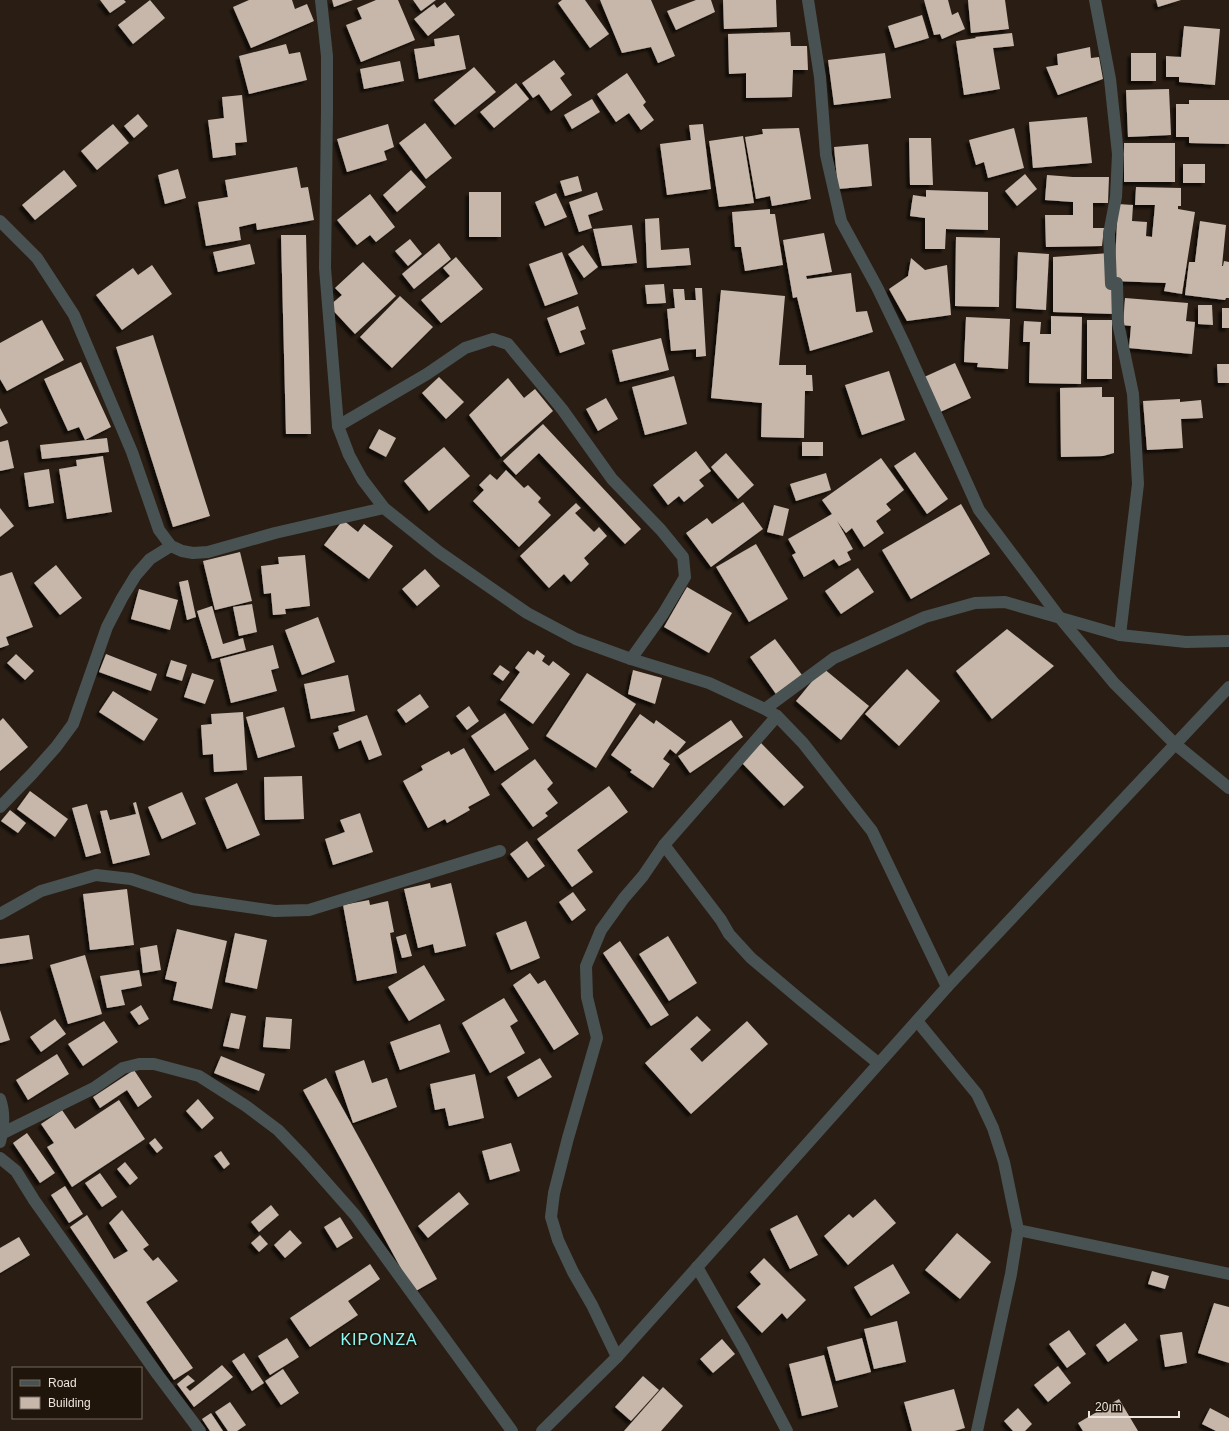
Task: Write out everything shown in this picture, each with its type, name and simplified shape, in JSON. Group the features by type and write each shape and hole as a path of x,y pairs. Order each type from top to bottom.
{"street":[{"path":"321,0 327,56 325,268 338,426 349,455 362,479 384,508 439,552 527,613 576,639 631,659 709,683 777,716 803,743 872,831 947,987"},
{"path":"808,0 820,77 826,155 841,221 877,287 901,336 979,510 1060,618 1114,683 1175,744 1229,788"},
{"path":"1095,0 1110,79 1118,154 1116,197 1109,234 1111,284 1117,283 1118,323 1132,394 1138,484 1120,635"},
{"path":"0,221 38,258 74,315 132,452 159,530 171,546 182,551 193,553 208,552 275,533 384,508"},
{"path":"338,426 428,374 465,348 493,339 508,344 562,409 612,479 661,530 683,556 685,577 663,614 631,659"},
{"path":"0,807 56,747 73,724 107,627 122,598 136,575 150,559 171,546"},
{"path":"765,709 834,658 924,617 975,603 1005,602 1120,635 1186,642 1229,641"},
{"path":"542,1431 617,1357 947,987 1229,687"},
{"path":"617,1357 592,1305 573,1272 558,1240 551,1217 554,1193 568,1138 597,1038 587,997 586,966 601,930 624,898 643,876 664,845 777,716"},
{"path":"664,845 721,920 729,934 751,958 878,1063"},
{"path":"0,914 41,891 96,875 131,879 192,898 275,911 309,910 500,851"},
{"path":"917,1021 977,1094 993,1128 1004,1162 1018,1230 977,1431"},
{"path":"1,1137 94,1088 123,1068 139,1064 154,1064 199,1076 246,1106 278,1130 304,1156 355,1215 512,1431"},
{"path":"0,1099 4,1110 1,1137"},
{"path":"0,1158 16,1171 34,1200 158,1375 200,1431"},
{"path":"1018,1230 1229,1274"},
{"path":"697,1267 744,1349 787,1431"}],"building":[{"path":"100,0 124,0 126,2 110,13"},
{"path":"150,0 165,18 133,44 118,25"},
{"path":"249,0 292,0 295,9 307,4 314,21 251,48 233,7"},
{"path":"332,0 353,0 334,7"},
{"path":"376,0 398,0 415,40 361,62 346,25 362,19 357,8"},
{"path":"413,0 436,0 421,11"},
{"path":"562,0 585,0 609,34 590,48 558,3"},
{"path":"600,0 651,0 675,56 658,63 651,47 622,53"},
{"path":"696,0 711,0 715,12 676,30 667,11"},
{"path":"723,0 776,0 777,27 724,29"},
{"path":"924,0 948,0 952,15 958,12 965,29 942,39 940,34 934,35"},
{"path":"968,0 1005,0 1009,29 971,33"},
{"path":"1156,0 1181,0 1158,7"},
{"path":"445,2 455,15 428,36 414,19 434,4 437,8"},
{"path":"922,15 929,38 895,48 888,26"},
{"path":"1184,26 1220,29 1215,85 1179,82 1179,77 1166,77 1166,56 1181,57"},
{"path":"790,32 791,46 807,46 808,70 793,70 792,97 746,98 746,73 729,74 728,34"},
{"path":"1012,33 1014,46 993,48 1000,89 964,95 956,41 976,38 975,37"},
{"path":"459,35 466,69 419,79 414,49 435,46 434,39"},
{"path":"286,44 289,54 300,52 307,80 249,94 239,56"},
{"path":"1090,47 1091,58 1099,57 1103,79 1058,95 1046,67 1058,65 1057,54"},
{"path":"885,53 891,98 834,105 828,60"},
{"path":"1131,53 1156,53 1156,81 1131,81"},
{"path":"554,60 565,74 560,78 572,95 551,111 539,94 533,98 522,83"},
{"path":"400,61 404,81 364,89 360,69"},
{"path":"474,67 496,92 455,125 434,100"},
{"path":"627,73 646,102 643,105 654,120 641,130 629,113 616,122 597,94"},
{"path":"516,83 529,99 494,128 480,112"},
{"path":"1169,89 1171,135 1128,137 1126,90"},
{"path":"242,95 247,142 235,143 236,155 213,158 208,120 224,118 222,97"},
{"path":"592,99 600,112 572,129 564,115"},
{"path":"1189,100 1229,100 1229,144 1189,143 1189,137 1176,137 1176,104 1189,104"},
{"path":"138,114 148,126 134,138 124,126"},
{"path":"1087,117 1092,163 1033,168 1029,122"},
{"path":"425,123 452,158 426,179 399,143"},
{"path":"113,124 129,143 97,170 81,151"},
{"path":"388,124 394,147 384,151 387,160 347,172 337,139"},
{"path":"703,124 711,189 667,195 660,144 691,140 689,125"},
{"path":"799,128 811,199 772,206 770,196 756,199 745,137 763,134 762,129"},
{"path":"1014,128 1024,168 988,178 984,162 976,165 969,140"},
{"path":"743,136 754,203 719,207 709,141"},
{"path":"909,138 931,138 933,185 910,185"},
{"path":"1124,143 1175,143 1175,182 1124,182"},
{"path":"868,144 872,186 838,189 834,147"},
{"path":"1183,164 1205,164 1205,183 1183,183"},
{"path":"297,167 301,188 308,187 314,220 257,230 256,223 239,227 241,240 206,246 198,202 228,197 225,180"},
{"path":"178,169 186,198 165,204 158,175"},
{"path":"64,170 77,186 35,220 22,205"},
{"path":"411,170 426,187 397,212 383,195"},
{"path":"1025,174 1037,189 1017,206 1005,191"},
{"path":"1047,175 1109,177 1108,203 1093,203 1093,228 1104,228 1102,246 1046,247 1045,215 1073,215 1073,202 1045,200"},
{"path":"578,176 582,191 565,196 560,181"},
{"path":"1136,187 1181,188 1181,206 1178,206 1178,209 1195,212 1182,294 1164,291 1166,283 1114,281 1118,204 1133,205 1132,221 1147,222 1146,236 1152,237 1155,205 1135,205"},
{"path":"926,190 988,192 988,230 946,229 945,249 925,249 925,218 910,216 913,195 926,197"},
{"path":"469,192 501,192 501,237 469,237"},
{"path":"597,192 603,210 588,215 592,228 579,232 569,202"},
{"path":"556,193 567,217 545,226 535,202"},
{"path":"370,194 395,227 376,242 370,235 357,245 337,220"},
{"path":"770,209 770,214 775,214 783,265 745,271 741,247 735,247 732,212"},
{"path":"659,218 661,250 689,248 691,265 647,268 645,219"},
{"path":"1200,221 1226,225 1222,266 1224,261 1229,262 1229,298 1226,298 1225,300 1185,295 1189,262 1195,262"},
{"path":"632,225 637,263 602,266 593,229"},
{"path":"824,233 832,272 806,276 807,279 851,273 856,312 867,311 873,332 810,351 797,297 793,298 783,240"},
{"path":"281,235 306,235 311,434 286,434"},
{"path":"956,237 1000,238 999,307 955,306"},
{"path":"410,239 422,254 408,266 395,251"},
{"path":"439,243 451,259 414,289 402,274"},
{"path":"250,244 255,264 218,272 213,252"},
{"path":"583,245 598,267 584,278 568,254"},
{"path":"562,252 578,294 545,306 529,264"},
{"path":"1018,252 1049,254 1046,310 1016,308"},
{"path":"1110,253 1116,286 1114,314 1053,312 1053,257"},
{"path":"456,257 483,289 441,323 421,300 450,276 443,268"},
{"path":"911,258 925,270 947,265 951,315 907,321 889,289 908,276"},
{"path":"363,262 396,296 355,334 329,306 342,295 335,288"},
{"path":"152,265 172,294 122,330 96,295 133,268 138,275"},
{"path":"664,284 666,303 647,304 645,285"},
{"path":"695,288 702,288 706,356 696,357 696,349 671,351 667,309 675,308 673,289 684,289 685,300 696,300"},
{"path":"721,290 785,296 779,365 806,365 806,375 812,375 813,391 805,391 804,438 761,437 762,403 711,398"},
{"path":"400,296 433,327 392,368 360,337"},
{"path":"1125,298 1188,303 1186,321 1195,322 1192,354 1129,348 1131,326 1123,325"},
{"path":"1198,305 1212,305 1213,325 1198,324"},
{"path":"578,306 586,329 580,331 585,344 560,353 547,318"},
{"path":"1222,308 1229,308 1229,328 1222,328"},
{"path":"1051,316 1082,317 1081,384 1029,383 1030,342 1023,342 1024,321 1041,322 1040,334 1051,334"},
{"path":"966,317 1010,319 1008,369 977,367 978,363 964,362"},
{"path":"42,320 64,360 7,391 0,379 0,343"},
{"path":"1087,320 1112,320 1112,379 1087,379"},
{"path":"153,335 210,516 173,527 116,347"},
{"path":"661,338 669,370 620,382 612,350"},
{"path":"81,362 111,427 85,440 79,427 68,431 44,379"},
{"path":"955,363 971,398 938,413 922,378"},
{"path":"1217,364 1229,364 1229,383 1218,383"},
{"path":"889,371 905,420 862,435 845,385"},
{"path":"674,376 687,424 645,435 632,387"},
{"path":"439,377 464,402 446,419 422,393"},
{"path":"508,378 524,398 535,389 553,411 501,457 469,415"},
{"path":"1102,387 1102,397 1114,397 1114,453 1103,456 1061,457 1060,388"},
{"path":"606,398 618,419 598,431 586,409"},
{"path":"1180,399 1180,402 1201,400 1203,418 1181,419 1183,448 1147,450 1143,401"},
{"path":"0,408 8,423 0,427"},
{"path":"543,424 641,529 625,544 539,453 516,475 503,461"},
{"path":"379,429 396,438 386,457 369,448"},
{"path":"107,438 109,452 42,459 40,445"},
{"path":"8,440 14,468 0,471 0,442"},
{"path":"802,442 823,442 823,456 802,456"},
{"path":"444,447 470,476 429,511 404,481"},
{"path":"696,451 711,471 699,480 704,486 684,502 679,496 668,505 653,485"},
{"path":"915,452 948,499 927,514 894,466"},
{"path":"726,453 754,485 738,499 711,467"},
{"path":"103,456 112,512 67,519 59,469 77,466 76,460"},
{"path":"881,458 904,490 886,504 891,510 876,521 884,533 864,547 852,528 846,533 837,521 853,549 847,552 851,560 839,566 834,559 804,577 792,555 796,553 788,539 832,514 822,500"},
{"path":"49,469 54,503 29,507 24,473"},
{"path":"506,470 524,488 528,485 541,498 538,502 551,515 519,547 473,501 484,490 479,485 490,474 497,480"},
{"path":"826,473 831,490 796,501 790,484"},
{"path":"743,502 763,529 711,567 686,533 707,518 712,524"},
{"path":"576,503 581,508 575,513 594,532 599,527 607,536 584,558 589,564 571,582 564,574 549,588 520,556"},
{"path":"961,504 990,554 911,599 882,550"},
{"path":"774,505 789,509 783,536 767,532"},
{"path":"0,508 14,526 0,537"},
{"path":"343,520 358,532 364,524 393,546 369,579 324,545"},
{"path":"756,544 788,599 749,622 716,567"},
{"path":"240,552 252,601 215,610 203,561"},
{"path":"305,555 310,606 285,609 286,614 273,615 271,593 264,594 261,566 279,564 278,557"},
{"path":"56,565 82,598 60,615 34,583"},
{"path":"858,568 874,592 841,614 825,591"},
{"path":"425,569 440,586 417,606 402,589"},
{"path":"12,572 33,627 6,637 9,645 0,648 0,576"},
{"path":"188,580 196,617 187,620 179,582"},
{"path":"687,587 732,613 709,653 664,627"},
{"path":"139,589 178,600 170,630 131,619"},
{"path":"252,604 257,632 239,636 233,607"},
{"path":"212,606 223,644 243,638 246,650 212,659 197,611"},
{"path":"318,617 335,662 302,675 285,630"},
{"path":"1007,629 1054,666 992,719 956,671"},
{"path":"775,639 802,675 776,694 750,657"},
{"path":"273,645 279,668 271,670 277,691 231,703 220,659"},
{"path":"537,650 545,656 542,661 549,666 553,661 570,674 533,724 500,700 520,672 515,668 528,651 534,655"},
{"path":"16,654 34,671 25,680 7,663"},
{"path":"106,654 157,674 151,691 99,672"},
{"path":"171,660 187,665 182,681 166,676"},
{"path":"500,665 510,672 503,681 493,674"},
{"path":"823,668 869,706 841,740 796,701"},
{"path":"907,669 940,701 899,746 865,714"},
{"path":"633,670 662,678 655,704 628,694"},
{"path":"192,673 214,680 205,704 184,697"},
{"path":"587,673 636,704 596,768 546,736"},
{"path":"348,675 355,711 311,719 304,684"},
{"path":"113,691 158,719 144,741 99,712"},
{"path":"420,694 429,707 406,723 397,710"},
{"path":"469,706 479,721 467,730 456,716"},
{"path":"284,707 295,747 258,758 246,717"},
{"path":"243,712 247,770 214,772 213,754 203,755 201,725 212,724 211,714"},
{"path":"505,713 529,749 495,771 471,736"},
{"path":"640,714 654,724 656,720 686,742 676,754 670,749 663,759 670,764 653,788 630,772 632,770 611,755"},
{"path":"367,715 382,755 369,760 361,740 339,749 333,733 339,731 338,726"},
{"path":"3,718 28,747 0,771 0,721"},
{"path":"731,720 743,737 690,773 678,756"},
{"path":"761,743 804,787 784,806 742,763"},
{"path":"464,748 490,795 468,807 470,810 447,823 445,819 428,828 403,781 423,770 421,766 449,751 451,755"},
{"path":"535,759 553,783 547,789 558,803 545,813 548,816 533,827 501,784"},
{"path":"302,776 304,819 265,820 264,777"},
{"path":"237,783 260,835 227,849 205,798"},
{"path":"609,786 628,812 577,850 593,872 572,887 537,839"},
{"path":"30,791 68,819 55,837 17,809"},
{"path":"182,792 196,824 162,839 148,807"},
{"path":"136,802 150,855 113,864 100,811 107,810 110,820 136,814 133,803"},
{"path":"87,804 101,853 86,857 72,808"},
{"path":"10,810 26,823 18,833 1,821"},
{"path":"360,813 373,852 333,865 325,839 345,832 340,820"},
{"path":"527,841 545,866 528,878 510,854"},
{"path":"430,883 431,888 451,883 466,946 435,953 433,944 418,948 404,889"},
{"path":"127,889 134,945 90,950 83,894"},
{"path":"573,892 586,910 572,921 559,902"},
{"path":"369,900 370,905 388,901 394,932 390,933 397,973 357,981 343,905"},
{"path":"526,921 540,958 511,970 496,933"},
{"path":"177,929 227,941 212,1009 173,1000 177,982 165,979"},
{"path":"235,933 267,940 257,989 225,982"},
{"path":"406,934 412,956 402,958 396,937"},
{"path":"29,935 33,959 0,964 0,939"},
{"path":"668,936 697,983 669,1001 639,954"},
{"path":"620,941 669,1015 651,1026 603,953"},
{"path":"157,945 161,970 143,973 140,948"},
{"path":"85,955 102,1014 68,1024 50,965"},
{"path":"424,965 445,1000 409,1021 388,987"},
{"path":"139,970 142,986 121,990 125,1005 107,1008 100,976"},
{"path":"530,973 538,984 545,980 579,1034 554,1050 513,985"},
{"path":"504,998 518,1021 510,1026 525,1053 490,1073 462,1023"},
{"path":"141,1005 149,1019 139,1025 130,1012"},
{"path":"0,1010 10,1040 0,1043"},
{"path":"231,1013 246,1016 239,1049 223,1046"},
{"path":"697,1016 711,1030 690,1049 702,1062 747,1021 768,1044 691,1114 645,1063"},
{"path":"266,1017 292,1019 290,1049 263,1047"},
{"path":"55,1019 66,1034 41,1052 30,1037"},
{"path":"104,1021 118,1042 83,1066 68,1044"},
{"path":"440,1024 450,1052 400,1070 390,1042"},
{"path":"57,1054 69,1074 28,1100 16,1080"},
{"path":"221,1056 265,1074 259,1091 214,1073"},
{"path":"540,1058 552,1077 518,1097 507,1077"},
{"path":"364,1060 372,1083 387,1078 397,1107 353,1123 335,1071"},
{"path":"134,1070 152,1097 138,1107 127,1090 100,1108 93,1097"},
{"path":"475,1074 484,1118 449,1126 445,1108 435,1110 430,1084"},
{"path":"326,1078 437,1279 414,1292 303,1090"},
{"path":"198,1099 214,1118 202,1129 186,1111"},
{"path":"119,1100 145,1139 72,1187 47,1147 54,1143 41,1124 62,1110 75,1129"},
{"path":"27,1133 55,1173 40,1183 13,1143"},
{"path":"155,1138 163,1148 157,1153 149,1143"},
{"path":"511,1143 520,1171 490,1180 482,1151"},
{"path":"221,1151 230,1164 224,1169 214,1156"},
{"path":"125,1162 138,1178 130,1185 117,1169"},
{"path":"100,1173 117,1197 102,1207 85,1183"},
{"path":"65,1186 83,1214 69,1223 51,1195"},
{"path":"459,1192 469,1204 428,1238 418,1226"},
{"path":"875,1199 896,1223 848,1265 824,1236 849,1214 853,1218"},
{"path":"271,1205 279,1215 259,1232 251,1222"},
{"path":"122,1210 149,1245 143,1249 153,1261 158,1257 178,1281 146,1302 193,1368 174,1380 70,1227 87,1215 114,1259 128,1251 109,1223"},
{"path":"797,1215 818,1255 790,1269 770,1229"},
{"path":"340,1217 353,1238 337,1248 324,1227"},
{"path":"290,1230 302,1243 285,1258 274,1245"},
{"path":"957,1233 991,1262 960,1299 925,1270"},
{"path":"260,1235 268,1244 259,1252 251,1243"},
{"path":"19,1237 30,1255 0,1273 0,1248"},
{"path":"764,1258 806,1300 787,1319 782,1313 762,1333 737,1307 761,1284 750,1272"},
{"path":"370,1264 380,1279 348,1301 358,1315 310,1347 290,1318"},
{"path":"893,1264 910,1293 871,1316 854,1287"},
{"path":"1152,1271 1169,1276 1165,1289 1148,1284"},
{"path":"1214,1303 1229,1307 1229,1363 1198,1353"},
{"path":"897,1321 906,1362 874,1369 864,1329"},
{"path":"1125,1323 1138,1340 1108,1362 1096,1345"},
{"path":"1069,1330 1086,1354 1067,1368 1049,1344"},
{"path":"1182,1332 1187,1363 1165,1367 1160,1335"},
{"path":"287,1338 299,1357 270,1375 258,1356"},
{"path":"862,1338 871,1372 836,1381 827,1347"},
{"path":"722,1339 735,1354 713,1373 700,1359"},
{"path":"244,1353 264,1383 252,1391 232,1361"},
{"path":"824,1355 838,1407 802,1416 789,1364"},
{"path":"222,1365 233,1377 194,1407 177,1384 188,1375 195,1381 186,1387 190,1391"},
{"path":"1058,1366 1071,1383 1048,1402 1034,1385"},
{"path":"283,1369 299,1393 281,1405 265,1381"},
{"path":"643,1376 659,1390 631,1421 615,1407"},
{"path":"663,1387 683,1406 661,1431 624,1431"},
{"path":"954,1389 965,1428 954,1431 912,1431 904,1402"},
{"path":"1119,1399 1138,1431 1083,1431 1078,1423"},
{"path":"230,1402 246,1425 237,1431 228,1431 215,1412"},
{"path":"1018,1408 1032,1424 1025,1431 1013,1431 1004,1421"},
{"path":"1210,1408 1229,1418 1229,1431 1216,1431 1202,1424"},
{"path":"211,1413 223,1431 210,1431 202,1419"}],"district":[{"name":"KIPONZA","path":"379,1339"}]}
